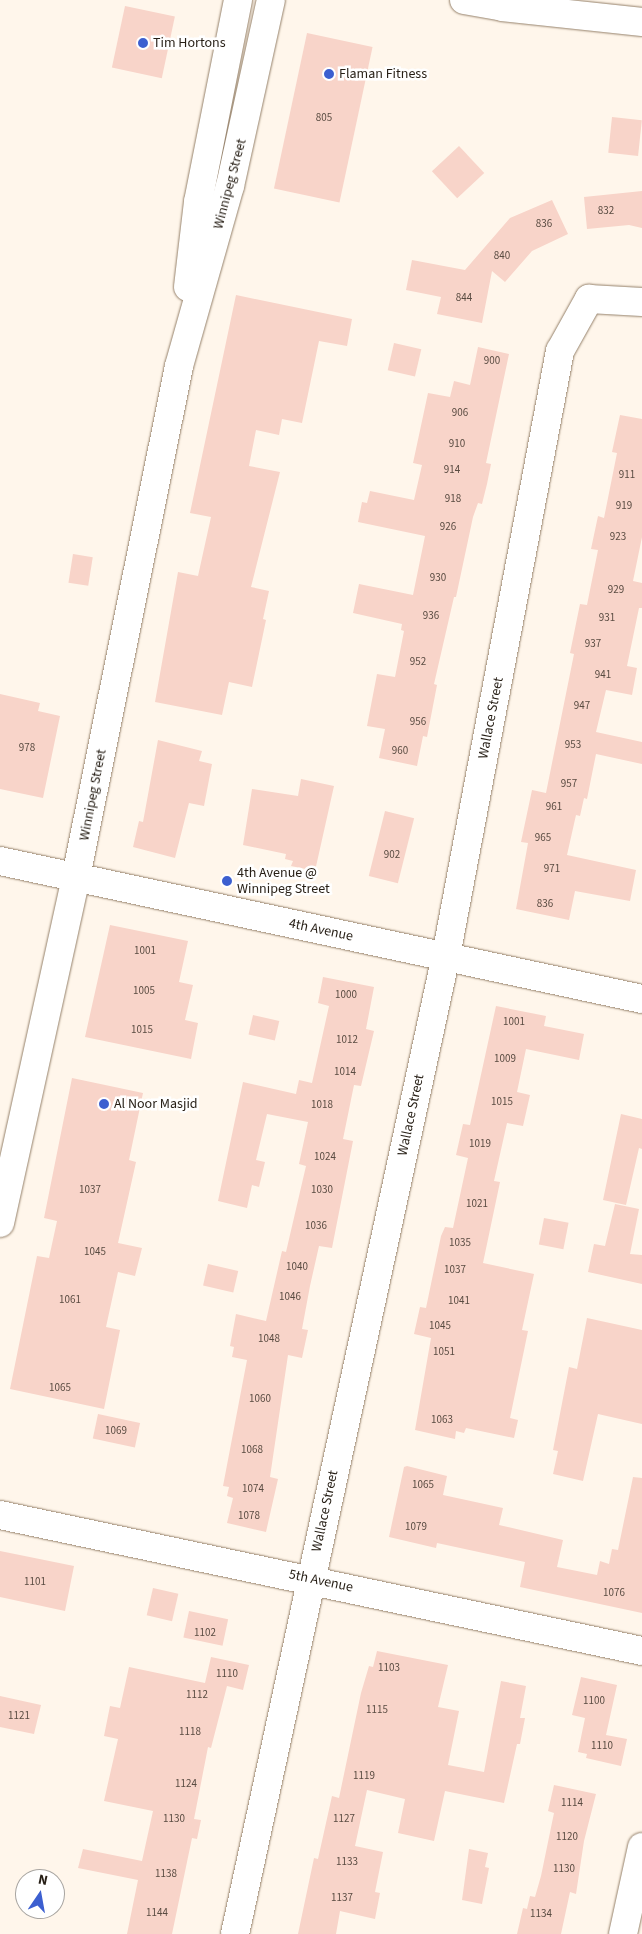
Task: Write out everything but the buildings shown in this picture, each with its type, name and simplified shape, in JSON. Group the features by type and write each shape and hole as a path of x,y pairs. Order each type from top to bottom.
{"street":[{"name":"Winnipeg Street","path":"179,366 198,202 238,0"},
{"name":"Winnipeg Street","path":"0,1223 76,877 179,366 230,186 271,0"},
{"path":"464,0 502,7 642,22"},
{"name":"Wallace Street","path":"235,1934 310,1579 446,956 560,351 588,300 642,302"},
{"name":"4th Avenue","path":"0,861 642,999"},
{"name":"5th Avenue","path":"0,1515 642,1650"},
{"path":"623,1934 642,1847"}],"place":[{"name":"Tim Hortons","path":"143,43"},
{"name":"Flaman Fitness","path":"329,74"},
{"name":"4th Avenue @ Winnipeg Street","path":"227,881"},
{"name":"Al Noor Masjid","path":"104,1104"}]}
